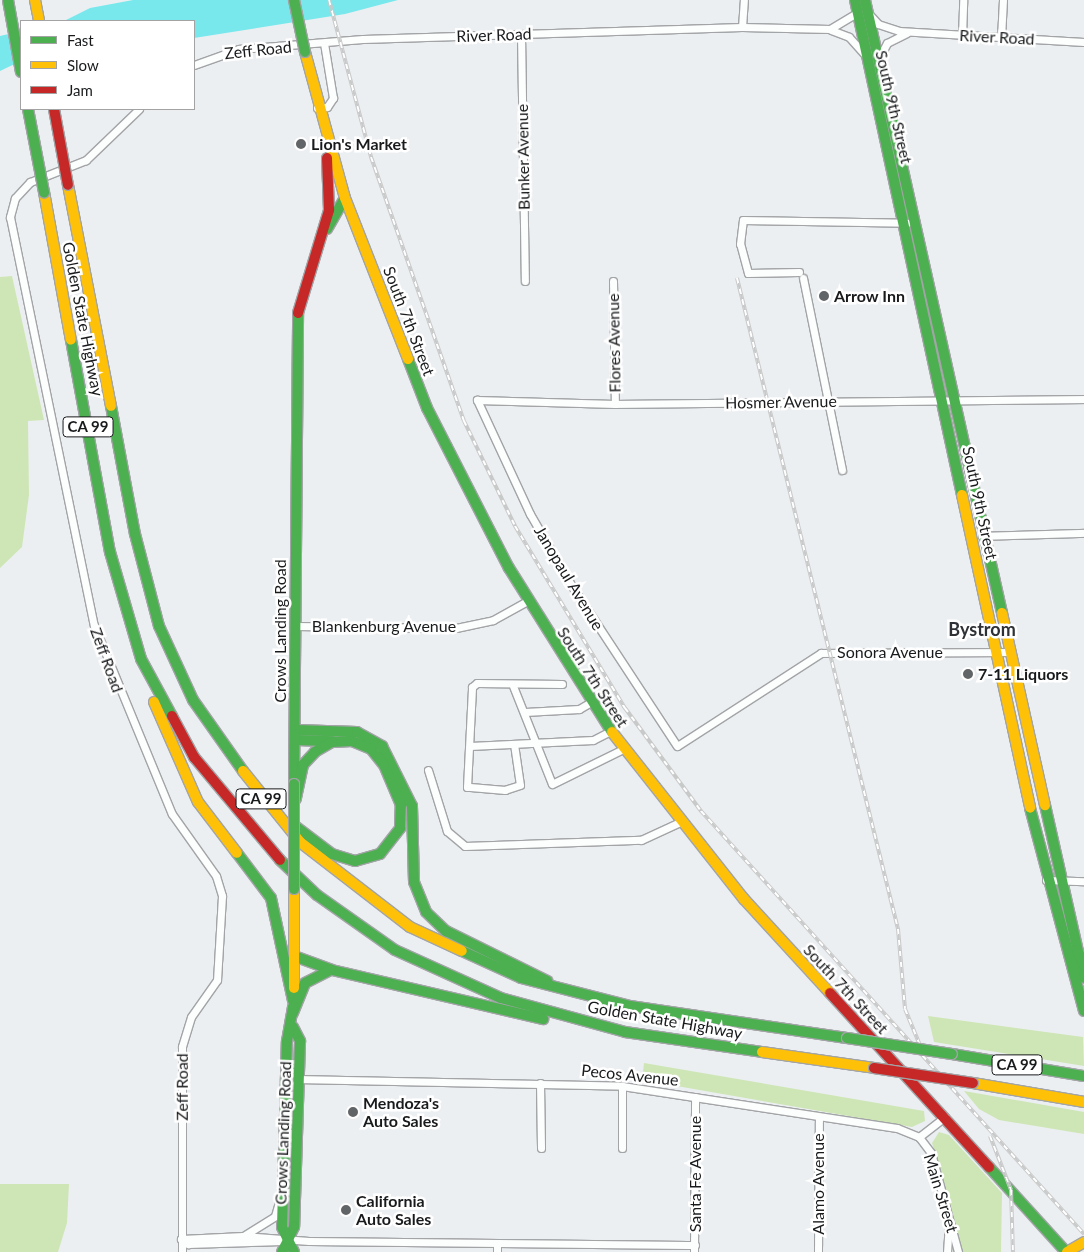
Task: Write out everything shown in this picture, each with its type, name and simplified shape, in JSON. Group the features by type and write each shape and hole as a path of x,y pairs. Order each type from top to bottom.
{"main road":[{"path":"8,0 20,66"},
{"path":"35,0 38,20"},
{"name":"South 7th Street","path":"294,0 317,108 345,198 428,408 527,601 623,749 680,822 744,899 945,1116 1066,1252"},
{"name":"South 9th Street","path":"865,0 860,8 867,58 905,223 1046,880 1084,1011"},
{"name":"South 9th Street","path":"860,8 878,59 917,222 1010,652 1084,978"},
{"name":"Golden State Highway","path":"28,110 110,552 142,659 179,732 213,784 317,896 395,950 447,976 501,998 625,1032 973,1083 1084,1102"},
{"name":"Golden State Highway","path":"54,110 150,598 193,700 265,803 306,848 390,914 485,965 560,990 630,1006 952,1054 1083,1076"},
{"name":"Crows Landing Road","path":"294,1252 282,1227 287,1041 293,1027 298,306 321,238 331,195 324,130"},
{"name":"Crows Landing Road","path":"321,238 345,198"},
{"path":"142,659 147,686 198,802 270,898 293,1001"},
{"path":"296,735 357,732 382,746 412,806 414,882 426,912 446,931 540,975 560,990"},
{"path":"265,803 339,857 362,860 380,854 400,828 398,796 371,749 342,741 296,735"},
{"path":"296,784 303,765 315,752 342,741"},
{"path":"1077,950 1084,965"},
{"path":"294,956 332,970 544,1019 625,1032"},
{"path":"293,1013 305,983 317,973 332,970"},
{"name":"Crows Landing Road","path":"282,1252 294,1227 300,1040 293,1027"},
{"path":"1066,1252 1084,1242"}],"street":[{"path":"742,27 744,0"},
{"path":"962,0 962,36"},
{"path":"1002,38 1003,0"},
{"path":"830,29 860,8"},
{"name":"River Road","path":"860,8 878,24 910,32 1084,42"},
{"name":"River Road","path":"324,43 742,27 830,29 849,37 867,58"},
{"path":"878,59 887,44 910,32"},
{"name":"Bunker Avenue","path":"520,34 525,281"},
{"path":"317,108 327,107 334,98 324,43"},
{"name":"Zeff Road","path":"195,64 226,51 324,43"},
{"name":"Zeff Road","path":"138,110 86,160 30,182 15,198 10,217 94,625 172,814 216,876 222,896 217,980 192,1018 182,1047 182,1252"},
{"path":"842,470 801,275 748,273 740,244 742,220 917,222"},
{"name":"Flores Avenue","path":"613,281 615,404"},
{"name":"Hosmer Avenue","path":"477,400 615,404 1084,399"},
{"name":"Janopaul Avenue","path":"477,400 530,514 570,583 677,746"},
{"path":"972,537 1084,533"},
{"name":"Blankenburg Avenue","path":"295,626 456,628 493,620 527,601"},
{"name":"Sonora Avenue","path":"677,746 821,653 1010,652"},
{"path":"514,744 520,785 505,790 467,787 472,687 477,683 513,686 562,684"},
{"path":"513,686 518,704 525,712 552,784 623,749"},
{"path":"525,712 579,709 591,702"},
{"path":"470,746 593,740 611,731"},
{"path":"428,770 447,831 465,846 641,840 680,822"},
{"path":"1046,880 1084,881"},
{"name":"Pecos Avenue","path":"300,1079 622,1086 897,1128 919,1137"},
{"path":"540,1083 541,1148"},
{"path":"622,1086 622,1148"},
{"name":"Santa Fe Avenue","path":"694,1248 695,1097"},
{"path":"919,1137 945,1116"},
{"name":"Alamo Avenue","path":"818,1117 818,1252"},
{"name":"Main Street","path":"919,1137 931,1153 958,1252"},
{"path":"243,1236 274,1216 283,1188"},
{"path":"947,1252 950,1217"},
{"path":"182,1239 243,1236 288,1240"},
{"path":"182,1239 188,1244 288,1240 694,1248"},
{"path":"497,1252 498,1243"}],"green space":[{"path":"12,276 44,420 28,421 29,495 22,547 0,568 0,277"},
{"path":"928,1016 1083,1037 1084,1066 934,1042"},
{"path":"644,1063 924,1111 925,1121 912,1127 642,1080"},
{"path":"964,1091 1084,1112 1084,1134 999,1120 979,1109"},
{"path":"939,1132 949,1135 1002,1193 1001,1252 963,1252 932,1143"},
{"path":"0,1184 69,1184 67,1223 58,1252 0,1252"}],"water":[{"path":"133,0 398,0 345,14 195,38 195,20 66,20 90,8"},
{"path":"20,31 20,61 0,71 0,36"}],"railway":[{"path":"329,0 371,157 464,421 515,526 625,708 701,811 1084,1234"},
{"path":"737,278 898,929 905,1009 922,1050"},
{"path":"990,1136 1011,1190 1013,1252"}],"traffic: fast":[{"path":"8,0 20,66"},
{"path":"294,0 305,52"},
{"path":"855,0 962,495"},
{"path":"865,0 1002,613"},
{"path":"28,110 44,192"},
{"path":"327,229 345,198"},
{"path":"294,784 298,313"},
{"path":"71,340 110,552 141,659 172,716"},
{"path":"408,359 427,408 509,568 612,732"},
{"path":"111,406 135,534 159,626 193,700 243,771"},
{"path":"296,730 357,732 382,746 412,806 414,882 426,912 446,931 547,981"},
{"path":"296,740 333,741"},
{"path":"291,823 332,854 355,861 380,854 400,828 401,805 384,765 371,749 352,741 332,742 315,752 303,765 296,799"},
{"path":"294,784 294,889"},
{"path":"1045,805 1084,978"},
{"path":"1030,808 1084,1011"},
{"path":"237,853 271,898 293,1001"},
{"path":"280,860 317,895 395,950 501,998 625,1032 762,1052"},
{"path":"1077,950 1084,965"},
{"path":"462,951 521,978 630,1006 847,1038"},
{"path":"294,956 332,970 543,1019"},
{"path":"293,1013 305,983 331,970"},
{"path":"282,1252 288,1240 282,1227 287,1041 293,1007"},
{"path":"293,1027 300,1041 294,1227 288,1240 294,1252"},
{"path":"847,1038 952,1054"},
{"path":"952,1054 1084,1076"},
{"path":"989,1167 1066,1252"}],"traffic: slow":[{"path":"35,0 39,20"},
{"path":"305,52 345,198 408,359"},
{"path":"68,185 111,406"},
{"path":"44,192 71,340"},
{"path":"962,495 1030,808"},
{"path":"1002,613 1045,805"},
{"path":"154,702 198,802 237,853"},
{"path":"612,732 744,899 830,993"},
{"path":"243,771 300,842 410,927 462,951"},
{"path":"294,889 294,988"},
{"path":"762,1052 874,1068"},
{"path":"973,1083 1084,1102"},
{"path":"1067,1252 1084,1242"}],"traffic: jam":[{"path":"54,110 68,185"},
{"path":"298,313 329,210 327,158"},
{"path":"172,716 194,757 280,860"},
{"path":"830,993 989,1167"},
{"path":"874,1068 973,1083"}],"place":[{"name":"Lion's Market","path":"301,144"},
{"name":"Arrow Inn","path":"824,296"},
{"name":"7-11 Liquors","path":"968,674"},
{"name":"Mendoza's Auto Sales","path":"353,1112"},
{"name":"California Auto Sales","path":"346,1210"}],"district":[{"name":"Bystrom","path":"982,629"}]}
